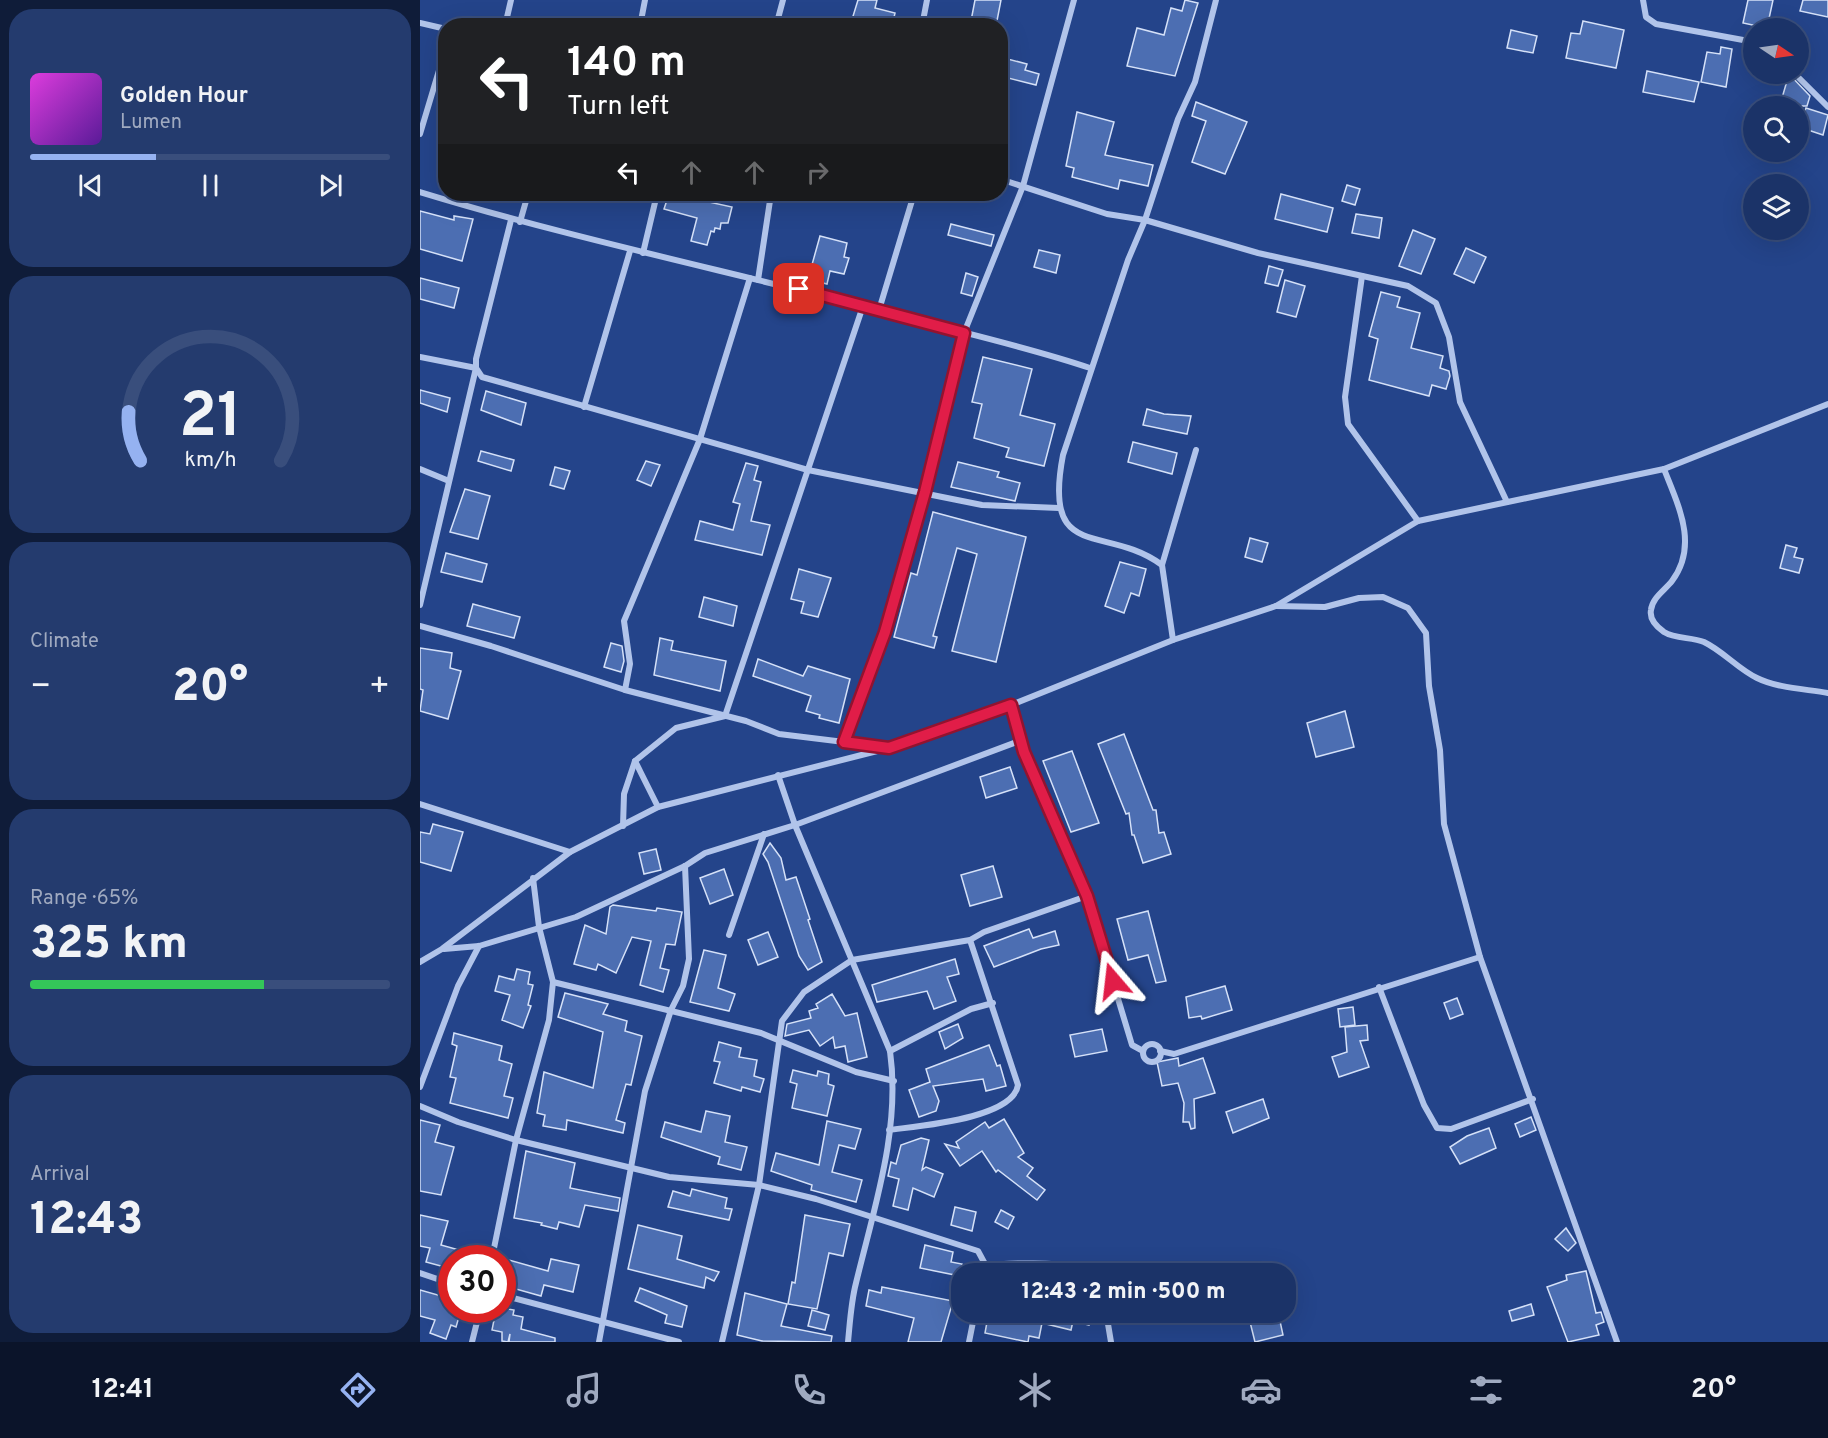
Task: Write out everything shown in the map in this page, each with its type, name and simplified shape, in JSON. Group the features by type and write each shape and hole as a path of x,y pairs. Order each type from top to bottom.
{"street":[{"path":"507,18 511,0"},
{"path":"642,18 645,0"},
{"path":"778,18 783,0"},
{"path":"924,18 927,0"},
{"path":"844,742 885,632 925,492 964,333 1023,186 1074,0"},
{"path":"1162,565 1151,557 1076,534 1059,508 1057,483 1063,455 1085,392 1090,368 1128,260 1145,220 1178,119 1195,82 1216,0"},
{"path":"1644,0 1646,17 1656,24 1743,40"},
{"path":"420,23 438,27"},
{"path":"420,134 438,74"},
{"path":"1805,84 1828,107"},
{"path":"1008,181 1107,214 1145,220 1258,253 1408,286 1436,303 1449,337 1460,402 1507,502"},
{"path":"420,192 438,198"},
{"path":"449,201 511,220 630,251 879,310 1090,368"},
{"path":"520,222 526,201"},
{"path":"643,253 655,201"},
{"path":"758,280 770,201"},
{"path":"879,310 912,201"},
{"path":"420,604 476,368 476,359 511,220"},
{"path":"584,407 630,251"},
{"path":"1362,276 1345,398 1348,424 1418,521"},
{"path":"625,690 630,664 624,621 700,440 750,278"},
{"path":"725,716 863,306"},
{"path":"420,357 476,368 482,377 496,383 808,470 982,505 1059,508"},
{"path":"420,962 442,949 570,852 658,807 889,748 1011,705 1173,640 1276,606 1418,521 1664,469 1828,404"},
{"path":"1173,640 1162,565 1196,450"},
{"path":"1664,469 1683,519 1686,538 1682,559 1673,580 1655,600 1650,611 1653,623 1667,634 1701,641 1721,651 1757,678 1828,693"},
{"path":"420,470 449,481"},
{"path":"1276,606 1325,607 1359,598 1383,597 1408,608 1426,633 1429,686 1440,750 1444,824 1480,957 1533,1099 1617,1342"},
{"path":"420,627 491,646 625,690 725,716 779,734 889,748"},
{"path":"1011,705 1040,790 1087,896 1132,1045 1143,1051 1145,1058 1152,1062 1158,1058 1160,1051"},
{"path":"623,826 624,794 635,761 676,728 725,716"},
{"path":"442,949 479,946 576,918 685,866 705,853 795,825 1022,740"},
{"path":"635,761 658,807"},
{"path":"778,775 795,825 890,1051 894,1081 889,1130 874,1216 855,1285 848,1342"},
{"path":"420,804 570,852"},
{"path":"729,935 764,834"},
{"path":"599,1342 645,1091 671,1010 683,986 689,959 685,866"},
{"path":"495,1245 516,1140 549,1020 553,982 539,927 533,879"},
{"path":"722,1342 759,1185 782,1021 804,992 852,960 970,940 984,932 1087,896"},
{"path":"889,1130 945,1122 984,1113 1014,1096 1018,1084 993,1003 970,940"},
{"path":"420,1087 458,986 479,946"},
{"path":"1143,1051 1151,1044 1160,1051 1173,1054 1379,987 1480,957"},
{"path":"553,982 761,1033 856,1072 894,1081"},
{"path":"1379,987 1424,1105 1437,1128 1451,1129 1533,1099"},
{"path":"890,1051 971,1009 993,1003"},
{"path":"420,1106 458,1122 516,1140 669,1177 759,1185 874,1216 978,1251 984,1263"},
{"path":"420,1273 438,1279"},
{"path":"516,1299 678,1342"},
{"path":"472,1342 477,1323"},
{"path":"969,1342 973,1323"},
{"path":"1108,1323 1111,1342"}],"building":[{"path":"858,0 877,0 875,8 895,13 894,18 852,18"},
{"path":"975,0 1001,0 998,18 972,18"},
{"path":"1185,0 1198,3 1175,76 1127,66 1137,28 1164,35 1171,8 1182,11"},
{"path":"1748,0 1773,0 1769,18 1744,18"},
{"path":"1803,0 1828,0 1828,17 1800,11"},
{"path":"1583,21 1624,30 1616,68 1566,58 1571,33 1580,34"},
{"path":"1511,30 1537,36 1533,53 1507,48"},
{"path":"1721,47 1732,49 1726,87 1701,82 1707,52 1720,54"},
{"path":"1008,59 1027,64 1025,70 1039,74 1036,85 1008,78"},
{"path":"1647,71 1699,82 1694,102 1643,92"},
{"path":"1786,84 1799,84 1810,96 1809,99 1809,96 1783,96"},
{"path":"1196,102 1247,122 1225,174 1192,162 1206,121 1192,116"},
{"path":"1809,109 1828,115 1823,135 1809,130"},
{"path":"1077,112 1114,122 1105,155 1153,165 1148,186 1120,180 1118,189 1072,177 1074,168 1066,166"},
{"path":"1347,185 1360,189 1355,205 1342,201"},
{"path":"1281,194 1333,208 1327,232 1275,219"},
{"path":"667,201 704,201 732,207 728,223 721,223 720,229 715,228 714,232 711,231 707,245 691,241 697,218 664,209"},
{"path":"420,211 454,220 454,216 473,219 462,261 420,249"},
{"path":"1356,214 1382,218 1379,238 1352,233"},
{"path":"951,224 994,235 991,246 948,235"},
{"path":"1413,230 1435,239 1421,274 1399,266"},
{"path":"820,236 847,243 844,257 849,258 844,274 830,271 827,284 808,279"},
{"path":"1466,248 1486,257 1474,283 1454,274"},
{"path":"1039,250 1060,255 1056,273 1034,267"},
{"path":"1269,266 1283,270 1278,286 1265,283"},
{"path":"966,273 978,277 972,296 961,293"},
{"path":"420,278 459,288 454,308 420,299"},
{"path":"1285,280 1305,286 1296,317 1277,312"},
{"path":"1381,292 1400,297 1397,307 1420,313 1411,348 1443,356 1440,368 1449,371 1450,376 1446,389 1432,385 1429,396 1369,380 1378,339 1369,336"},
{"path":"983,357 1032,369 1020,415 1055,424 1044,466 1006,457 1009,448 974,438 982,404 972,402"},
{"path":"420,390 450,398 447,412 420,403"},
{"path":"486,391 526,403 521,425 481,410"},
{"path":"1147,409 1164,414 1191,416 1187,434 1143,425"},
{"path":"1133,442 1177,453 1172,474 1128,462"},
{"path":"481,451 514,460 511,471 478,461"},
{"path":"646,461 660,465 651,486 637,480"},
{"path":"958,462 999,472 997,477 1020,483 1015,501 951,487"},
{"path":"746,463 758,466 754,480 761,482 751,521 770,525 762,555 695,540 700,521 733,530 740,504 733,502"},
{"path":"555,467 570,471 564,489 550,485"},
{"path":"465,489 490,496 478,539 450,532"},
{"path":"933,512 1026,537 996,662 952,651 977,554 957,548 933,636 937,637 934,648 894,637 911,573 917,575"},
{"path":"1250,538 1268,543 1262,562 1245,557"},
{"path":"1786,545 1797,548 1794,557 1803,559 1799,573 1780,568"},
{"path":"446,553 487,564 482,582 441,572"},
{"path":"1120,562 1146,569 1139,596 1131,593 1124,613 1105,606"},
{"path":"799,569 831,578 818,617 801,613 804,602 791,599"},
{"path":"704,597 737,606 733,626 699,617"},
{"path":"473,604 520,617 514,638 467,626"},
{"path":"660,638 673,641 671,650 726,661 720,691 654,675"},
{"path":"611,643 622,646 624,661 621,672 604,667"},
{"path":"420,648 452,653 450,668 461,671 448,719 420,711 423,690 420,689"},
{"path":"758,659 803,676 808,666 850,679 839,723 819,718 820,715 806,711 811,696 753,676"},
{"path":"1345,711 1354,747 1316,757 1307,723"},
{"path":"1124,734 1153,810 1156,810 1159,833 1164,832 1171,854 1143,863 1134,835 1132,835 1129,813 1126,814 1098,744"},
{"path":"1072,751 1099,823 1071,832 1043,761"},
{"path":"1010,767 1017,788 986,798 980,777"},
{"path":"433,824 463,832 451,871 420,862 420,832 430,834"},
{"path":"770,843 781,858 786,880 796,877 810,919 808,920 822,962 808,970 799,956 768,862 763,854"},
{"path":"656,849 661,870 644,874 639,853"},
{"path":"993,866 1002,897 970,906 961,875"},
{"path":"724,869 733,895 710,904 700,878"},
{"path":"613,905 682,912 675,945 666,944 660,968 669,970 663,992 640,985 651,941 632,937 616,973 598,964 596,970 574,964 585,925 606,934 610,907"},
{"path":"1148,911 1166,981 1156,983 1148,955 1128,960 1117,919"},
{"path":"1029,929 1033,938 1055,931 1059,945 1041,949 994,967 984,946"},
{"path":"768,932 778,957 758,965 748,940"},
{"path":"704,950 726,955 718,988 735,994 729,1011 690,1002"},
{"path":"955,959 959,974 947,977 956,1001 934,1009 927,991 877,1002 872,985"},
{"path":"517,969 530,972 528,984 533,985 528,1005 531,1006 523,1028 502,1020 510,995 495,991 499,976 514,980"},
{"path":"1225,986 1232,1010 1202,1019 1201,1016 1189,1018 1186,997"},
{"path":"565,993 608,1004 603,1014 627,1021 625,1031 642,1036 631,1085 626,1084 616,1120 625,1123 623,1133 567,1120 566,1130 543,1126 545,1115 537,1113 544,1072 593,1088 603,1032 558,1017"},
{"path":"832,994 845,1016 857,1013 867,1057 848,1062 845,1046 835,1048 833,1037 820,1046 809,1030 785,1036 787,1024 811,1018 809,1011 818,1008 816,1004"},
{"path":"1457,998 1463,1014 1450,1019 1444,1003"},
{"path":"1353,1007 1355,1025 1340,1027 1338,1009"},
{"path":"958,1024 963,1038 945,1049 939,1032"},
{"path":"1367,1025 1368,1040 1360,1041 1369,1067 1339,1077 1332,1057 1347,1052 1345,1027"},
{"path":"1102,1029 1107,1051 1075,1057 1070,1035"},
{"path":"454,1033 502,1046 499,1060 512,1064 504,1096 513,1098 508,1118 450,1103 456,1078 450,1077 457,1046 452,1044"},
{"path":"719,1042 741,1048 739,1057 757,1060 754,1076 764,1079 760,1092 742,1087 741,1091 714,1083 720,1062 714,1061"},
{"path":"989,1045 997,1066 1000,1065 1006,1086 986,1091 983,1079 933,1086 939,1101 936,1111 919,1117 909,1090 930,1082 926,1069"},
{"path":"1178,1058 1179,1066 1203,1058 1215,1093 1194,1099 1195,1128 1191,1129 1189,1122 1183,1122 1184,1103 1178,1083 1162,1086 1157,1062"},
{"path":"793,1070 817,1076 818,1071 829,1074 828,1084 834,1086 827,1116 792,1108 797,1084 790,1082"},
{"path":"1263,1099 1269,1118 1233,1133 1226,1112"},
{"path":"706,1111 730,1116 725,1142 747,1147 741,1170 718,1164 720,1157 661,1137 665,1122 701,1132"},
{"path":"1531,1117 1536,1130 1520,1137 1515,1124"},
{"path":"1004,1119 1024,1153 1018,1157 1033,1168 1027,1176 1045,1190 1037,1200 998,1170 996,1172 982,1151 960,1166 945,1144 959,1148 956,1142 985,1122 989,1128"},
{"path":"420,1120 440,1125 435,1142 454,1147 441,1195 420,1191"},
{"path":"827,1121 861,1129 855,1149 839,1145 832,1172 862,1180 856,1202 811,1190 812,1185 771,1171 776,1153 819,1165"},
{"path":"1489,1128 1496,1148 1460,1164 1450,1147 1467,1136"},
{"path":"921,1138 929,1140 922,1170 926,1167 943,1174 934,1197 913,1188 908,1210 893,1206 899,1179 888,1176 891,1162 896,1164 901,1145"},
{"path":"526,1151 575,1163 570,1188 620,1198 618,1211 585,1205 579,1227 559,1222 557,1229 541,1225 542,1223 514,1218"},
{"path":"692,1189 727,1198 725,1208 732,1209 729,1220 668,1207 673,1191 690,1196"},
{"path":"955,1207 976,1212 972,1231 951,1225"},
{"path":"1001,1210 1014,1217 1008,1229 995,1222"},
{"path":"420,1215 448,1221 441,1245 438,1245 438,1265 426,1262 430,1248 420,1246"},
{"path":"805,1215 850,1224 843,1256 829,1253 817,1309 788,1304 792,1282 795,1283"},
{"path":"638,1225 682,1236 677,1259 719,1272 714,1281 706,1277 704,1288 628,1269"},
{"path":"1566,1228 1576,1243 1568,1251 1555,1239"},
{"path":"925,1245 953,1252 951,1262 956,1263 951,1263 951,1274 920,1268"},
{"path":"551,1259 579,1265 573,1292 544,1285 541,1296 516,1289 516,1262 548,1271"},
{"path":"1586,1271 1596,1313 1601,1312 1604,1322 1596,1325 1599,1335 1568,1342 1547,1287 1567,1280 1566,1275"},
{"path":"882,1287 951,1301 941,1342 908,1342 914,1318 866,1306 869,1290 881,1293"},
{"path":"640,1288 687,1306 682,1327 665,1323 667,1315 635,1301"},
{"path":"420,1290 438,1295 438,1323 457,1323 456,1327 451,1325 446,1339 430,1333 435,1320 420,1316"},
{"path":"745,1293 787,1304 781,1326 832,1336 831,1342 762,1341 737,1335"},
{"path":"1531,1304 1534,1315 1512,1321 1509,1311"},
{"path":"812,1310 829,1315 825,1330 808,1326"},
{"path":"516,1316 523,1317 521,1329 555,1338 555,1342 509,1342 510,1334 508,1342 502,1341 502,1332 492,1330 493,1323 516,1323"},
{"path":"987,1323 1042,1323 1039,1338 1029,1336 1028,1342 985,1333"},
{"path":"1042,1323 1073,1323 1071,1330"},
{"path":"1250,1323 1280,1323 1283,1335 1255,1342"}],"route":[{"path":"799,289 964,333 925,492 885,632 844,742 889,748 1011,705 1024,752 1087,896 1113,981"}]}
